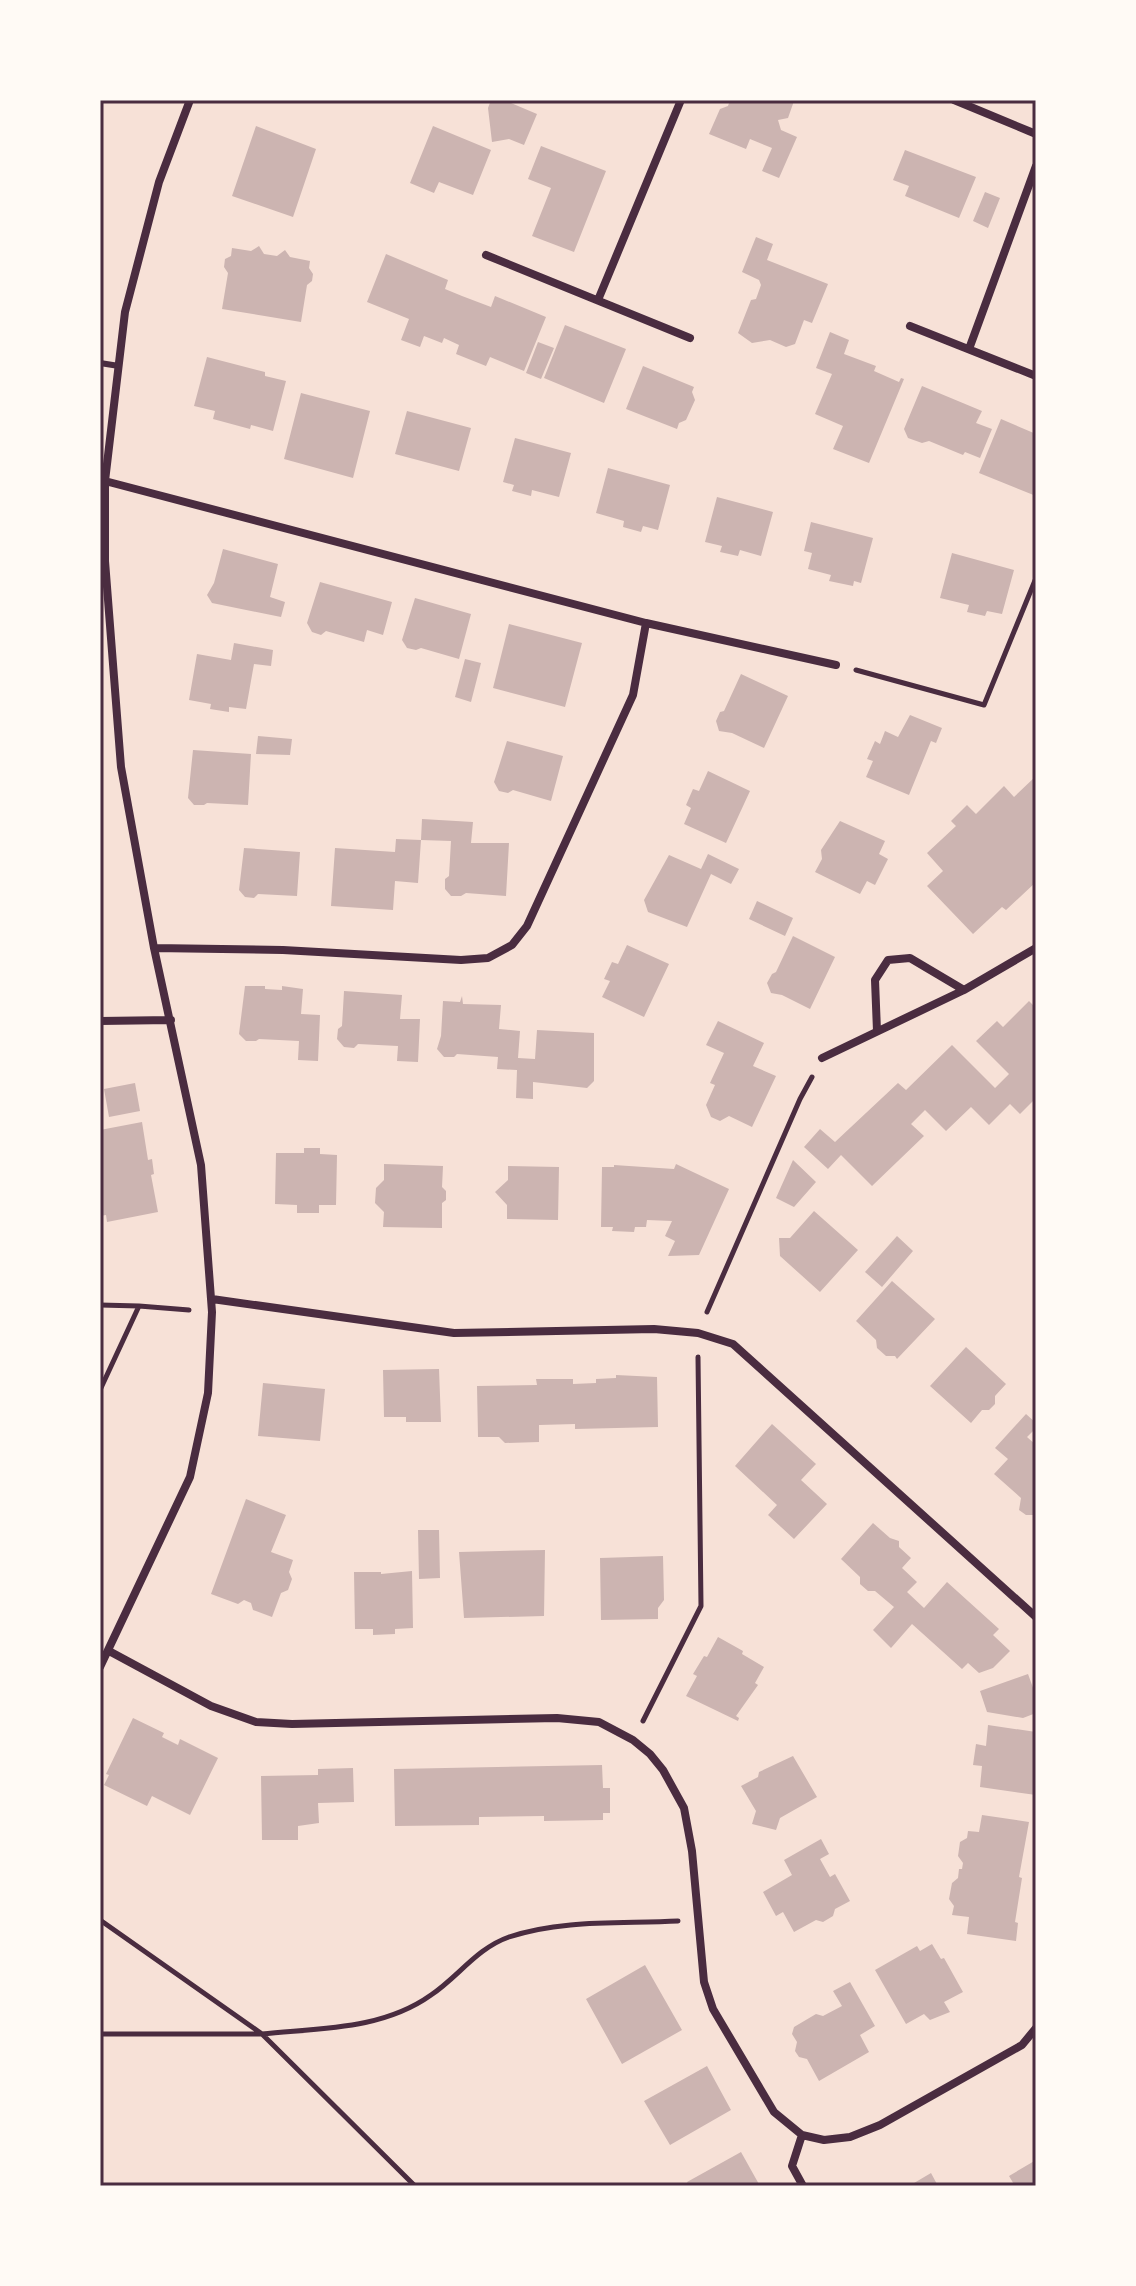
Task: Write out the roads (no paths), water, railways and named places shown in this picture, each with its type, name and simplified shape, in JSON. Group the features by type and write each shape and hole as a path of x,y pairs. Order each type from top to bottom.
{"street":[{"path":"100,1667 190,1477 208,1393 212,1299 201,1165 154,948 121,767 105,640 105,481 125,312 159,182 190,100"},
{"path":"598,300 681,100"},
{"path":"954,100 1036,134"},
{"path":"969,349 1036,166"},
{"path":"486,255 690,338"},
{"path":"910,326 1036,376"},
{"path":"105,481 646,623 836,665"},
{"path":"154,948 283,950 461,960 488,958 512,945 536,909 633,695 646,623"},
{"path":"822,1058 964,990 1036,948"},
{"path":"877,1031 875,980 888,960 910,958 964,990"},
{"path":"100,1021 171,1020"},
{"path":"212,1299 454,1333 654,1329 698,1333 733,1344 1036,1617"},
{"path":"109,1651 211,1706 256,1722 292,1724 557,1718 599,1722 633,1740 663,1770 684,1808 692,1851 704,1982 713,2009 774,2112 802,2135 824,2140 850,2137 880,2125 1022,2045 1036,2028"},
{"path":"802,2135 792,2166 803,2186"}],"lane":[{"path":"100,363 119,366"}]}
